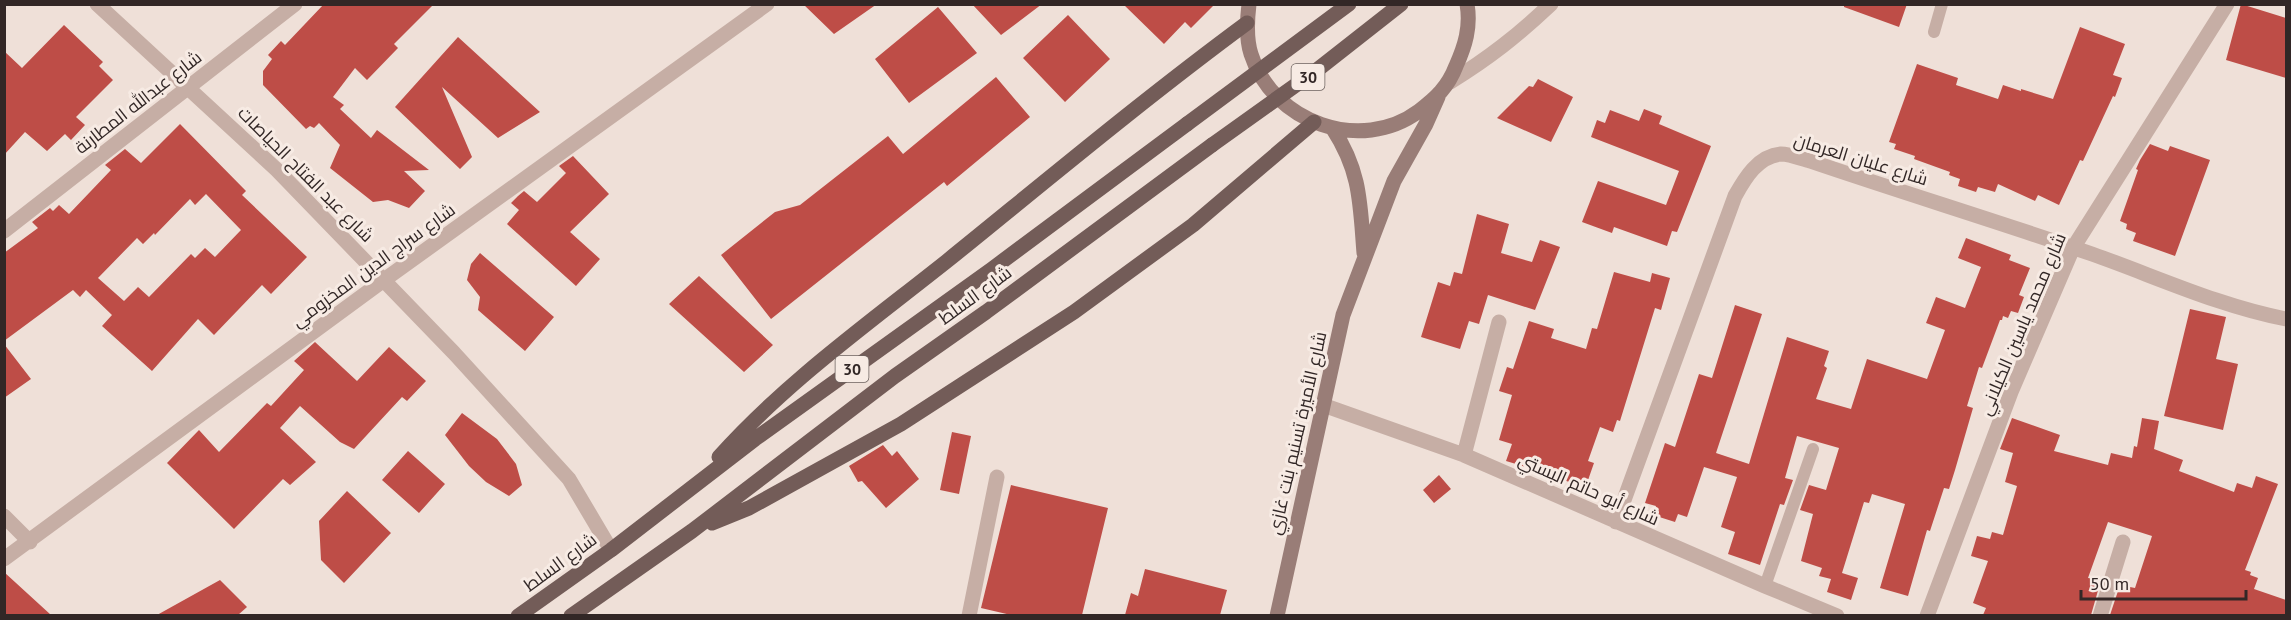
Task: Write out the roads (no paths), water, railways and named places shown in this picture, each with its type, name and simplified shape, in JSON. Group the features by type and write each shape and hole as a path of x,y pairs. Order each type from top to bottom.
{"main road":[{"name":"شارع السلط","path":"518,615 611,550 699,481 992,269 1349,4"},
{"name":"شارع السلط","path":"571,615 692,531 895,376 1317,70 1401,4"},
{"path":"1248,10 1251,54 1265,83 1287,107 1314,122 1334,129 1354,132 1381,129 1407,120 1438,97 1449,82 1465,46 1468,27 1467,4"},
{"path":"699,481 754,420 796,383 1048,177 1184,70 1248,10"},
{"name":"شارع الأميرة تسنيم بنت غازي","path":"1277,615 1343,315 1394,181 1426,124 1438,97"},
{"path":"692,531 769,497 901,423 965,384 1011,351 1074,312 1192,225 1314,122"},
{"name":"شارع الأميرة تسنيم بنت غازي","path":"1334,129 1353,164 1359,191 1364,262"}],"street":[{"name":"شارع عبد الفتاح الحياصات","path":"97,4 277,170 501,402 569,478 611,550"},
{"name":"شارع عبدالله المطارنة","path":"4,231 295,4"},
{"name":"شارع سراج الدين المخزومي","path":"4,559 384,280 767,4"},
{"path":"1449,82 1489,58 1518,36 1551,4"},
{"name":"شارع محمد ياسين الكيلاني","path":"1927,615 2011,392 2073,248 2227,4"},
{"name":"شارع عليان العرمان","path":"1616,522 1735,196 1745,177 1768,158 1782,154 1810,161 2143,272 2182,289 2286,320"},
{"path":"1464,455 1499,322"},
{"name":"شارع أبو حاتم البستي","path":"1323,405 1464,455 1765,586 1838,615"},
{"path":"969,615 997,477"},
{"path":"4,516 30,542"},
{"path":"2100,615 2123,542"}],"lane":[{"path":"1934,32 1942,4"},
{"path":"1765,586 1813,449"}]}
